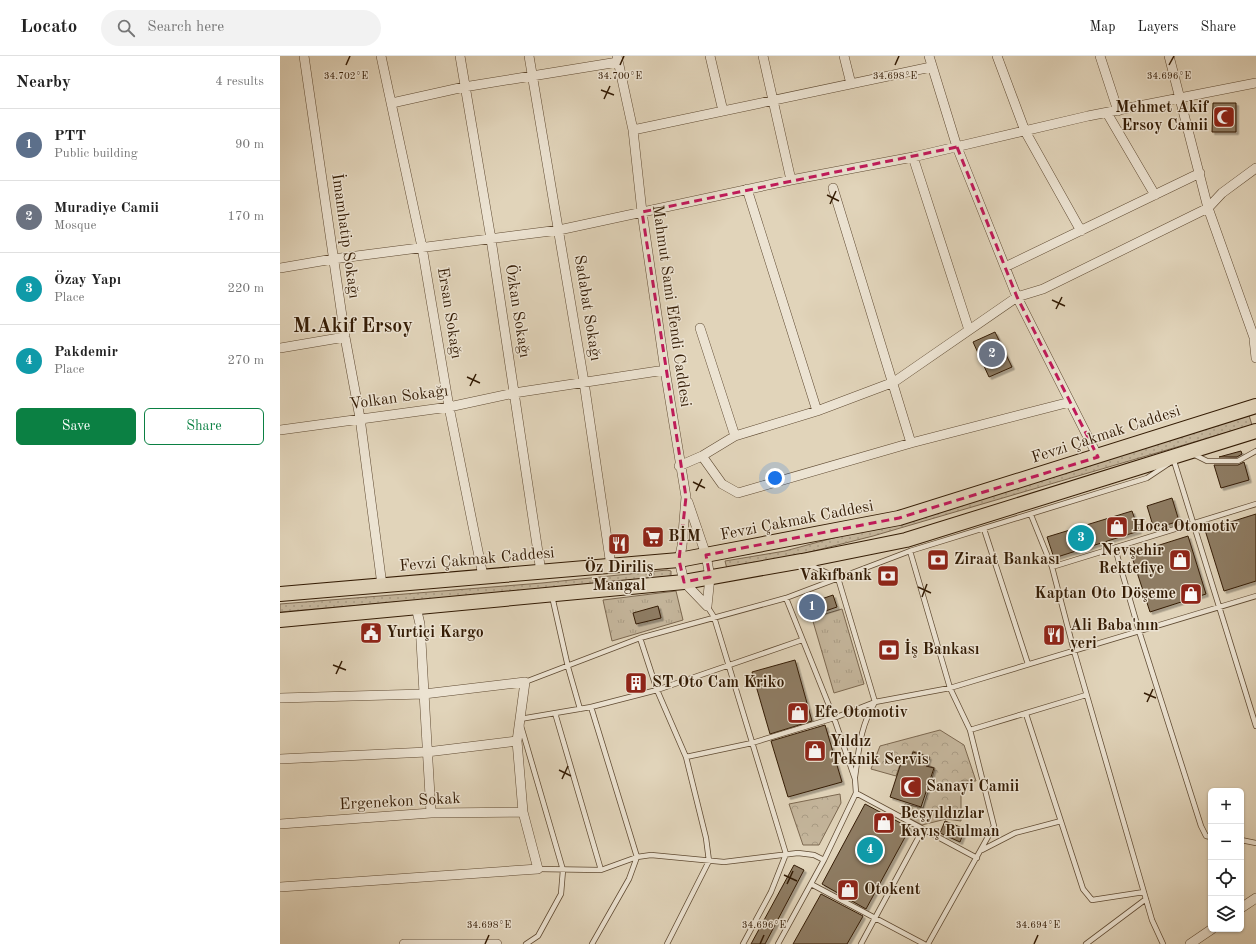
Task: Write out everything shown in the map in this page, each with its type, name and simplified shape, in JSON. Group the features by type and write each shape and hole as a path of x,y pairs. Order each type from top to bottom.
{"main road":[{"name":"Fevzi Çakmak Caddesi","path":"280,594 679,560 899,518 1098,457 1256,406"},
{"path":"280,620 684,582 802,561 906,540 1256,431"}],"street":[{"name":"İmamhatip Sokağı","path":"304,56 345,337 360,418 382,585"},
{"name":"Ersan Sokağı","path":"381,56 422,247 449,407 483,576"},
{"name":"Özkan Sokağı","path":"460,56 464,87 491,239 541,572"},
{"name":"Sadabat Sokağı","path":"529,56 584,382 611,566"},
{"path":"710,56 723,111"},
{"path":"763,56 790,180"},
{"path":"844,56 851,84"},
{"path":"929,56 931,67 957,147 1017,297 1098,457"},
{"path":"997,56 1025,131 1081,231"},
{"path":"1100,56 1118,111"},
{"path":"1169,56 1208,208 1255,341 1256,358"},
{"path":"392,103 464,87 617,59"},
{"name":"Mahmut Sami Efendi Caddesi","path":"617,59 633,130 642,212 679,466 686,497 682,546 679,560"},
{"path":"633,130 931,67"},
{"path":"280,268 333,259 559,230 790,180 913,157 1107,113 1256,83"},
{"path":"1107,113 1155,195"},
{"path":"913,157 969,330"},
{"path":"679,466 702,456 735,436 817,411 894,382 1017,297 1043,288 1208,208 1222,193 1256,168"},
{"path":"1005,267 1200,173"},
{"path":"832,188 912,442"},
{"path":"747,189 817,411"},
{"path":"700,328 735,436"},
{"path":"280,348 345,337"},
{"name":"Volkan Sokağı","path":"280,430 449,407 584,382 665,370"},
{"path":"702,456 722,484 738,494 912,442 1070,402"},
{"path":"686,497 706,555 710,577 708,606"},
{"path":"679,560 684,582 708,606"},
{"path":"416,607 420,624 430,813"},
{"path":"280,698 424,694 525,682 517,741 523,812 538,869 280,887"},
{"path":"280,759 427,752 517,741"},
{"name":"Ergenekon Sokak","path":"280,824 430,813 523,812"},
{"path":"1244,906 1256,898"},
{"path":"1190,944 1208,932"},
{"path":"404,944 495,944"}],"lane":[{"path":"525,682 568,667 640,638 786,598 910,551 1031,515 1147,478 1189,451 1206,461 1238,461 1256,451"},
{"path":"1174,461 1256,726"},
{"path":"1052,567 1256,504"},
{"path":"1031,515 1052,567 1086,695 1152,920 1163,944"},
{"path":"984,529 1028,664"},
{"path":"1115,548 1139,631 1201,826 1206,836 1208,836"},
{"path":"910,551 950,688 970,730 994,826 982,850 928,944"},
{"path":"778,944 824,860 856,793 855,779 861,734 867,715 875,702 838,578 802,561"},
{"path":"552,595 568,667 580,709"},
{"path":"686,757 752,743 834,718 875,702 950,688 1256,596"},
{"path":"786,598 834,718 855,779"},
{"path":"708,606 714,617 786,854 771,892 743,944"},
{"path":"640,638 657,690 686,757 706,838 709,861 667,944"},
{"path":"526,944 538,936 561,894 563,870 519,719 591,708 657,690 802,640"},
{"path":"970,730 1086,695"},
{"path":"591,708 637,857 629,879 592,944"},
{"path":"555,713 601,870"},
{"path":"1026,714 1083,889 1092,900 1144,892"},
{"path":"856,793 977,858"},
{"path":"982,850 1015,833 1061,821"},
{"path":"861,944 923,829"},
{"path":"1244,841 1256,843"},
{"path":"538,869 601,870 637,857 651,855 724,862 798,853 814,855 824,860"},
{"path":"811,884 924,944"},
{"path":"1086,944 1146,899"}],"highlighted area":[{"path":"957,147 1017,297 1098,457 899,518 706,555 710,577 684,582 679,560 686,497 642,212"}],"green space":[{"path":"1248,412 1252,425 873,536 786,558 727,569 725,561 785,551 874,527"},
{"path":"667,570 671,571 671,576 560,588 280,612 280,604 542,583"},
{"path":"676,591 683,620 612,641 603,600"},
{"path":"842,609 864,684 834,693 812,618"},
{"path":"940,730 964,745 976,781 961,781 961,821 946,819 922,825 901,814 905,804 923,808 935,768 927,765 930,757 913,751 910,759 903,756 896,776 871,769 880,746"},
{"path":"840,794 841,803 819,845 803,845 789,804"}],"building":[{"name":"Mehmet Akif Ersoy Camii","path":"1213,103 1236,103 1236,132 1212,132"},
{"path":"995,332 1012,367 989,377 973,342"},
{"path":"1241,451 1242,454 1237,457 1219,457"},
{"path":"1244,462 1249,480 1221,488 1214,465 1238,465"},
{"path":"1172,498 1179,521 1154,529 1147,506"},
{"path":"1132,511 1139,531 1054,558 1047,537"},
{"path":"1256,514 1256,581 1224,591 1205,530"},
{"path":"1188,536 1206,594 1150,612 1131,554"},
{"path":"833,595 837,607 811,616 807,604"},
{"path":"658,606 661,618 636,624 633,613"},
{"path":"795,660 812,721 770,734 752,672"},
{"name":"ST Oto Cam Kriko","path":"639,678 642,685 633,688 630,681"},
{"path":"825,725 842,782 788,797 771,741"},
{"name":"Sanayi Camii","path":"913,752 929,757 926,766 934,768 921,807 890,797 903,757 911,759"},
{"path":"865,804 910,828 866,909 822,884"},
{"path":"945,821 965,829 960,842 940,833"},
{"path":"794,865 804,870 765,944 751,944"},
{"path":"821,894 863,916 862,918 847,944 793,944"}],"place":[{"name":"Mehmet Akif Ersoy Camii","path":"1224,117"},
{"name":"Muradiye Camii","path":"992,354"},
{"name":"Hoca Otomotiv","path":"1117,527"},
{"name":"BİM","path":"653,537"},
{"name":"Özay Yapı","path":"1081,538"},
{"name":"Öz Diriliş Mangal","path":"619,544"},
{"name":"Ziraat Bankası","path":"938,560"},
{"name":"Nevşehir Rektefiye","path":"1180,560"},
{"name":"Vakıfbank","path":"888,576"},
{"name":"Kaptan Oto Döşeme","path":"1191,594"},
{"name":"PTT","path":"812,607"},
{"name":"Yurtiçi Kargo","path":"371,633"},
{"name":"Ali Baba'nın yeri","path":"1054,635"},
{"name":"İş Bankası","path":"889,650"},
{"name":"ST Oto Cam Kriko","path":"636,683"},
{"name":"Efe Otomotiv","path":"798,713"},
{"name":"Yıldız Teknik Servis","path":"815,751"},
{"name":"Sanayi Camii","path":"911,787"},
{"name":"Beşyıldızlar Kayış Rulman","path":"884,823"},
{"name":"Pakdemir","path":"870,850"},
{"name":"Otokent","path":"848,890"}],"district":[{"name":"M.Akif Ersoy","path":"353,327"}]}
